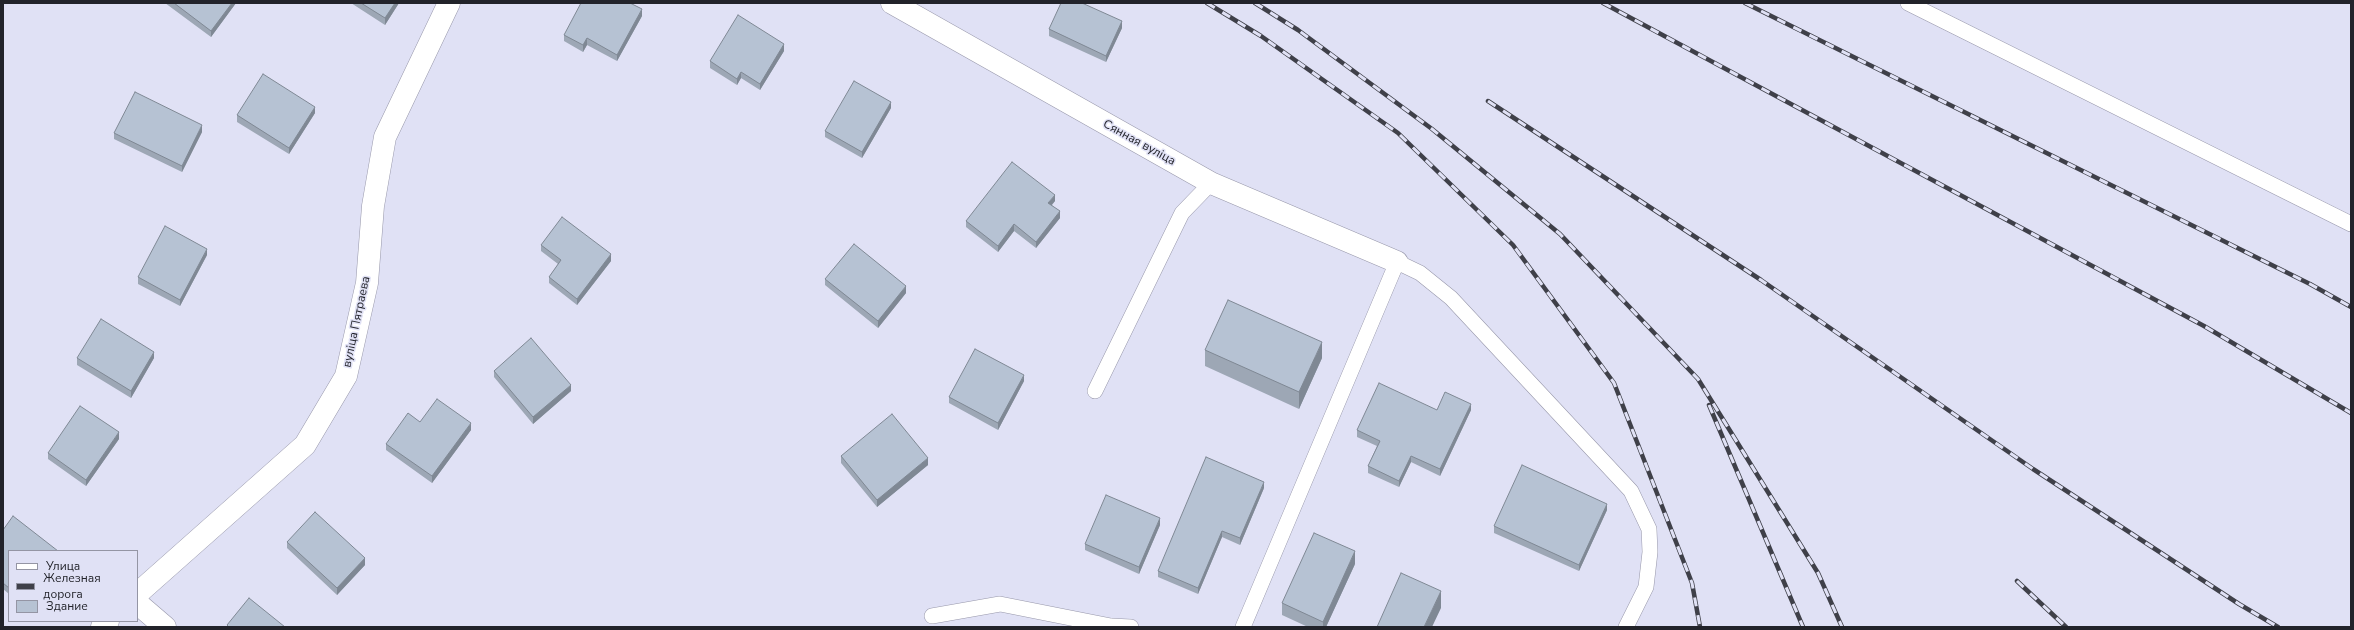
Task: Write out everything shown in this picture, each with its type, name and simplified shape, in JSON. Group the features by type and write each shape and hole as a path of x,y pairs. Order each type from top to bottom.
{"street":[{"name":"вуліца Пятраева","path":"138,593 306,445 346,376 367,283 373,206 385,137 449,3"},
{"name":"Сянная вуліца","path":"892,3 1211,183 1397,262"},
{"path":"138,604 165,627"}],"lane":[{"path":"1908,3 2351,224"},
{"path":"1096,391 1182,213 1211,183"},
{"path":"1243,627 1397,262 1420,273 1451,298 1632,491 1649,529 1650,552 1646,587 1626,627"},
{"path":"932,616 1000,604 1111,626 1131,627"}],"building":[{"path":"174,3 232,3 211,31"},
{"path":"361,3 395,3 385,18"},
{"path":"581,3 630,3 642,9 617,55 587,38 583,45 564,35"},
{"path":"1061,3 1082,3 1122,21 1106,56 1049,29"},
{"path":"738,15 784,44 760,84 741,72 737,79 710,61"},
{"path":"263,74 315,107 289,148 237,115"},
{"path":"854,81 891,102 862,152 825,131"},
{"path":"135,92 202,125 182,166 114,133"},
{"path":"1012,162 1055,195 1048,203 1060,211 1036,242 1014,224 998,246 966,221"},
{"path":"562,217 611,254 577,299 549,277 561,260 541,245"},
{"path":"165,226 207,249 180,300 138,277"},
{"path":"854,244 906,286 878,321 825,279"},
{"path":"1228,300 1322,342 1299,392 1205,350"},
{"path":"101,319 154,352 131,391 77,358"},
{"path":"531,338 571,385 533,417 494,371"},
{"path":"975,349 1024,375 998,423 949,397"},
{"path":"1379,383 1437,410 1445,392 1471,404 1440,469 1411,456 1399,481 1368,466 1380,441 1357,430"},
{"path":"437,399 471,423 432,476 386,444 408,413 420,422"},
{"path":"80,406 119,432 86,480 48,453"},
{"path":"892,414 928,458 877,500 841,456"},
{"path":"1206,457 1264,482 1240,538 1222,531 1198,588 1158,571"},
{"path":"1522,465 1607,504 1579,565 1494,526"},
{"path":"1106,495 1160,518 1139,567 1085,544"},
{"path":"315,512 365,558 337,588 287,542"},
{"path":"13,516 57,550 8,550 8,587 3,583 3,530"},
{"path":"1314,533 1355,551 1323,622 1282,603"},
{"path":"1401,573 1441,591 1424,627 1377,627"},
{"path":"249,598 285,627 229,627 227,625"}],"railway":[{"path":"1207,3 1261,36 1398,133 1513,245 1614,383 1692,583 1700,627"},
{"path":"1255,3 1298,30 1432,129 1560,234 1698,379 1818,573 1842,627"},
{"path":"1603,3 2204,326 2351,413"},
{"path":"1745,3 2310,284 2351,307"},
{"path":"1488,101 1761,280 2033,469 2239,604 2278,627"},
{"path":"1709,405 1803,627"},
{"path":"2017,581 2066,627"}]}
